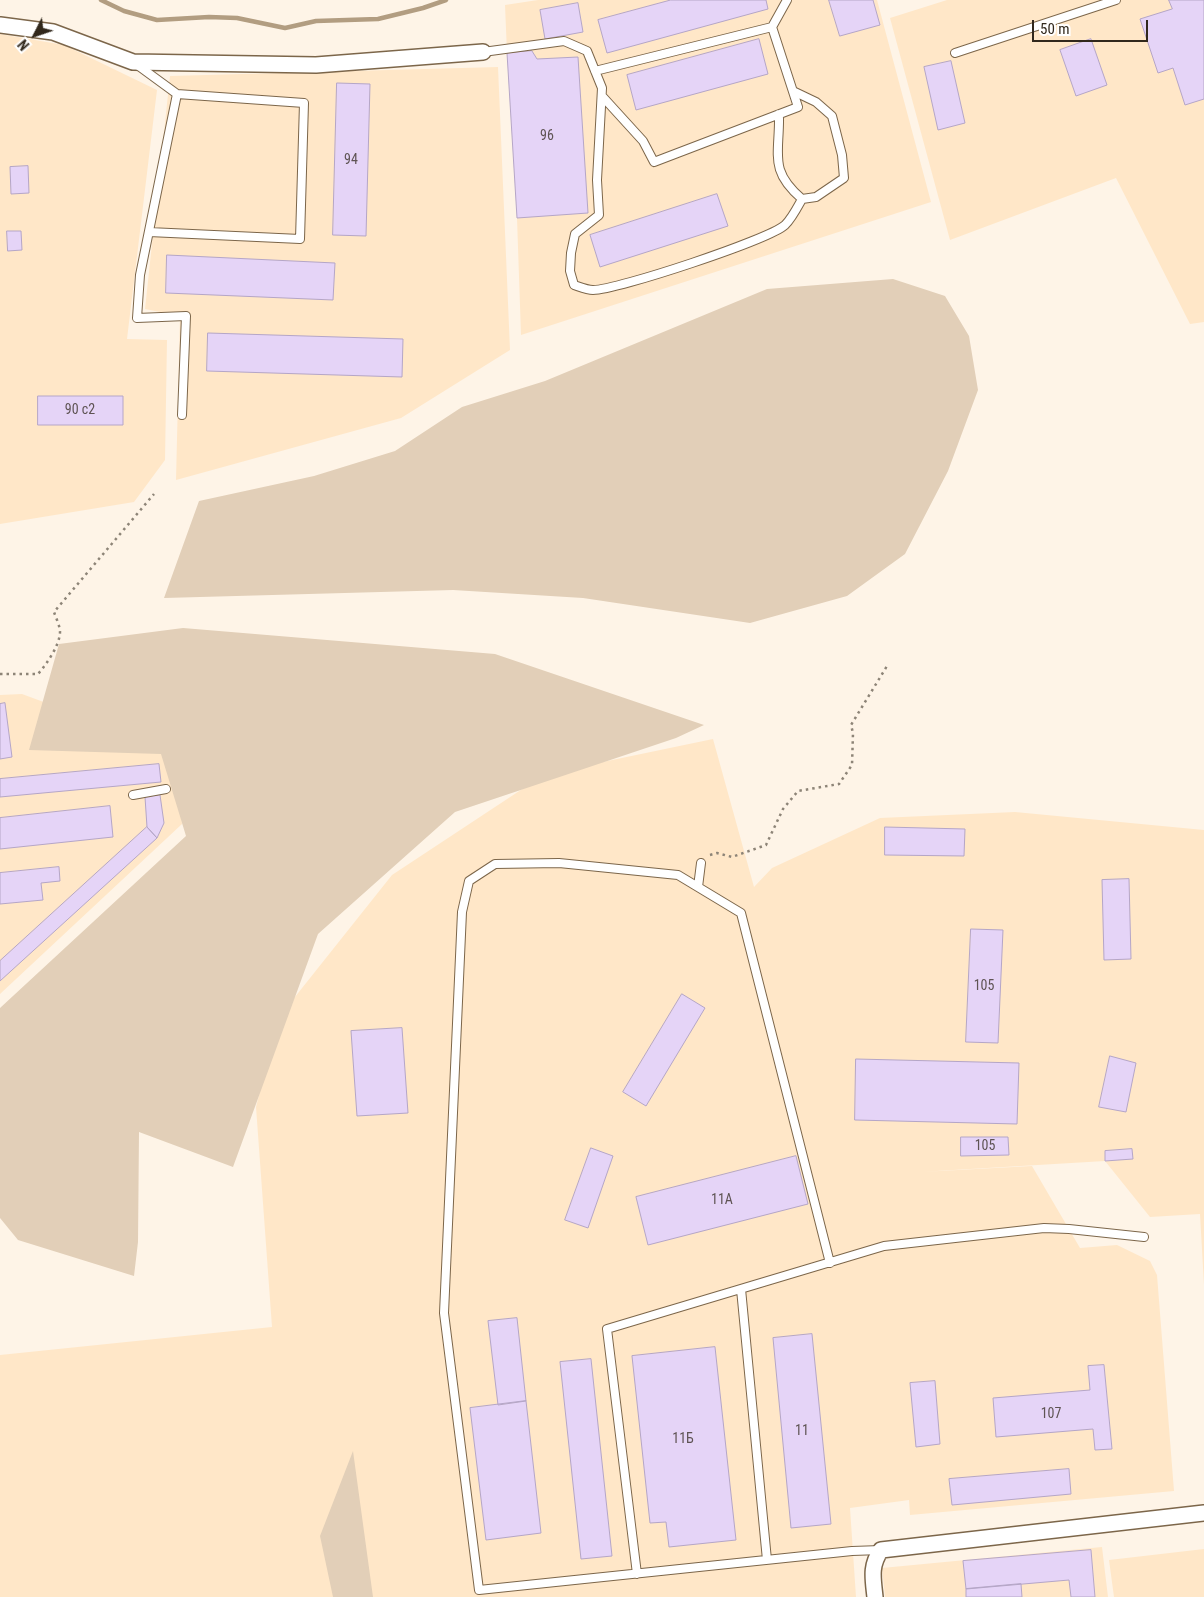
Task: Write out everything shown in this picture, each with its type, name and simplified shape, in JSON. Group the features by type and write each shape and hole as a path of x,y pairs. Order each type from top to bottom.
{"street":[{"path":"0,25 53,32 132,62 316,65 483,52"},
{"path":"875,1597 873,1572 875,1560 881,1550 1204,1513"}],"lane":[{"path":"595,71 772,27 787,0"},
{"path":"955,53 1116,0"},
{"path":"602,96 643,141 654,162 798,107 772,27"},
{"path":"483,52 564,41 587,50 602,88 597,180 599,216 576,234 571,253 570,271 574,285 592,290 618,286 696,261 764,236 784,225 802,199"},
{"path":"132,62 177,94 304,103 300,239 148,232"},
{"path":"779,114 778,169 788,188 802,199 816,197 844,178 842,155 832,116 816,102 793,91"},
{"path":"177,94 140,275 137,318 186,316 182,415"},
{"path":"134,794 166,789"},
{"path":"830,1263 741,913 678,875 560,863 495,864 469,881 462,912 444,1313 479,1590 881,1550"},
{"path":"698,887 701,864"},
{"path":"637,1574 607,1329 884,1246 1044,1228 1069,1228 1144,1237"},
{"path":"741,1289 767,1560"}],"path":[{"path":"0,675 38,674 45,666 55,650 60,632 54,612 154,494"},
{"path":"701,864 706,856 717,853 732,857 766,845 783,809 798,791 839,784 852,765 853,733 850,725 887,666"}],"shaded area":[{"path":"538,0 877,0 931,202 521,335 517,218 505,5"},
{"path":"947,0 1204,0 1204,322 1190,324 1116,178 950,240 890,18"},
{"path":"0,34 64,45 157,90 127,339 167,340 165,460 134,502 0,524"},
{"path":"498,67 510,350 401,418 176,480 180,316 145,309 170,76"},
{"path":"893,279 945,296 969,336 978,390 948,471 905,554 847,596 750,623 583,598 453,590 164,598 199,501 314,476 395,451 462,407 545,381 767,289"},
{"path":"183,628 495,654 704,725 676,738 455,812 318,934 233,1167 139,1132 138,1242 134,1276 18,1240 0,1218 0,1008 186,836 161,754 29,750 59,644"},
{"path":"22,694 176,751 182,824 0,994 0,695"},
{"path":"713,739 754,887 772,868 880,818 1015,812 1204,830 1204,1285 1200,1214 1150,1217 1105,1161 920,1172 1032,1166 1080,1248 1117,1245 1150,1261 1157,1275 1174,1491 910,1515 909,1500 850,1508 856,1597 0,1597 0,1355 272,1327 256,1107 279,1017 392,875 545,774"},
{"path":"353,1451 373,1597 333,1597 320,1536"},
{"path":"1102,1547 1108,1597 885,1597 882,1568"},
{"path":"1204,1549 1204,1597 1114,1597 1109,1560"}],"building":[{"path":"671,0 766,0 768,9 607,53 598,20"},
{"path":"829,0 873,0 880,25 840,36"},
{"path":"1169,0 1204,0 1204,99 1185,105 1173,68 1158,73 1140,19 1172,9"},
{"path":"578,3 583,32 545,39 540,10"},
{"path":"759,39 768,74 636,110 627,75"},
{"path":"1091,39 1107,85 1076,96 1060,50"},
{"path":"532,51 537,59 578,57 588,213 517,218 507,53"},
{"path":"951,61 965,123 938,130 924,67"},
{"path":"337,83 370,84 366,236 333,235"},
{"path":"28,166 29,193 11,194 10,167"},
{"path":"717,194 728,226 600,267 590,235"},
{"path":"7,231 21,231 22,250 8,251"},
{"path":"167,255 335,263 333,300 166,293"},
{"path":"208,333 403,339 402,377 207,371"},
{"path":"38,396 123,396 123,425 38,425"},
{"path":"5,703 12,757 0,759 0,704"},
{"path":"159,764 161,782 0,797 0,779"},
{"path":"160,795 164,823 157,838 147,827 145,797"},
{"path":"110,806 113,837 0,849 0,818"},
{"path":"147,827 157,838 0,981 0,961"},
{"path":"885,827 965,829 964,856 885,855"},
{"path":"59,867 60,881 41,883 43,900 0,904 0,873"},
{"path":"1129,879 1131,959 1104,960 1102,880"},
{"path":"971,929 1003,930 998,1043 966,1042"},
{"path":"682,994 705,1008 646,1106 623,1092"},
{"path":"402,1028 408,1113 357,1116 351,1031"},
{"path":"1110,1056 1136,1063 1126,1112 1099,1107"},
{"path":"856,1059 1019,1063 1017,1124 855,1120"},
{"path":"961,1137 1008,1137 1009,1155 961,1156"},
{"path":"591,1148 613,1156 588,1228 565,1220"},
{"path":"1132,1149 1133,1159 1105,1161 1105,1151"},
{"path":"796,1156 808,1204 648,1245 636,1197"},
{"path":"517,1318 526,1401 498,1405 488,1321"},
{"path":"812,1334 831,1524 791,1528 773,1338"},
{"path":"715,1347 736,1540 669,1547 666,1522 650,1523 632,1356"},
{"path":"591,1359 612,1556 581,1559 560,1362"},
{"path":"1104,1365 1112,1449 1095,1450 1093,1429 996,1437 993,1398 1090,1390 1088,1366"},
{"path":"935,1381 940,1444 916,1447 910,1383"},
{"path":"526,1401 541,1533 486,1540 470,1408"},
{"path":"1069,1469 1071,1494 952,1505 949,1479"},
{"path":"1091,1550 1095,1597 1071,1597 1069,1580 966,1589 963,1561"},
{"path":"1021,1584 1022,1597 966,1597 966,1589"}],"waterway":[{"path":"101,0 124,11 157,20 209,17 237,18 285,28 316,21 378,19 423,8 446,0"}]}
